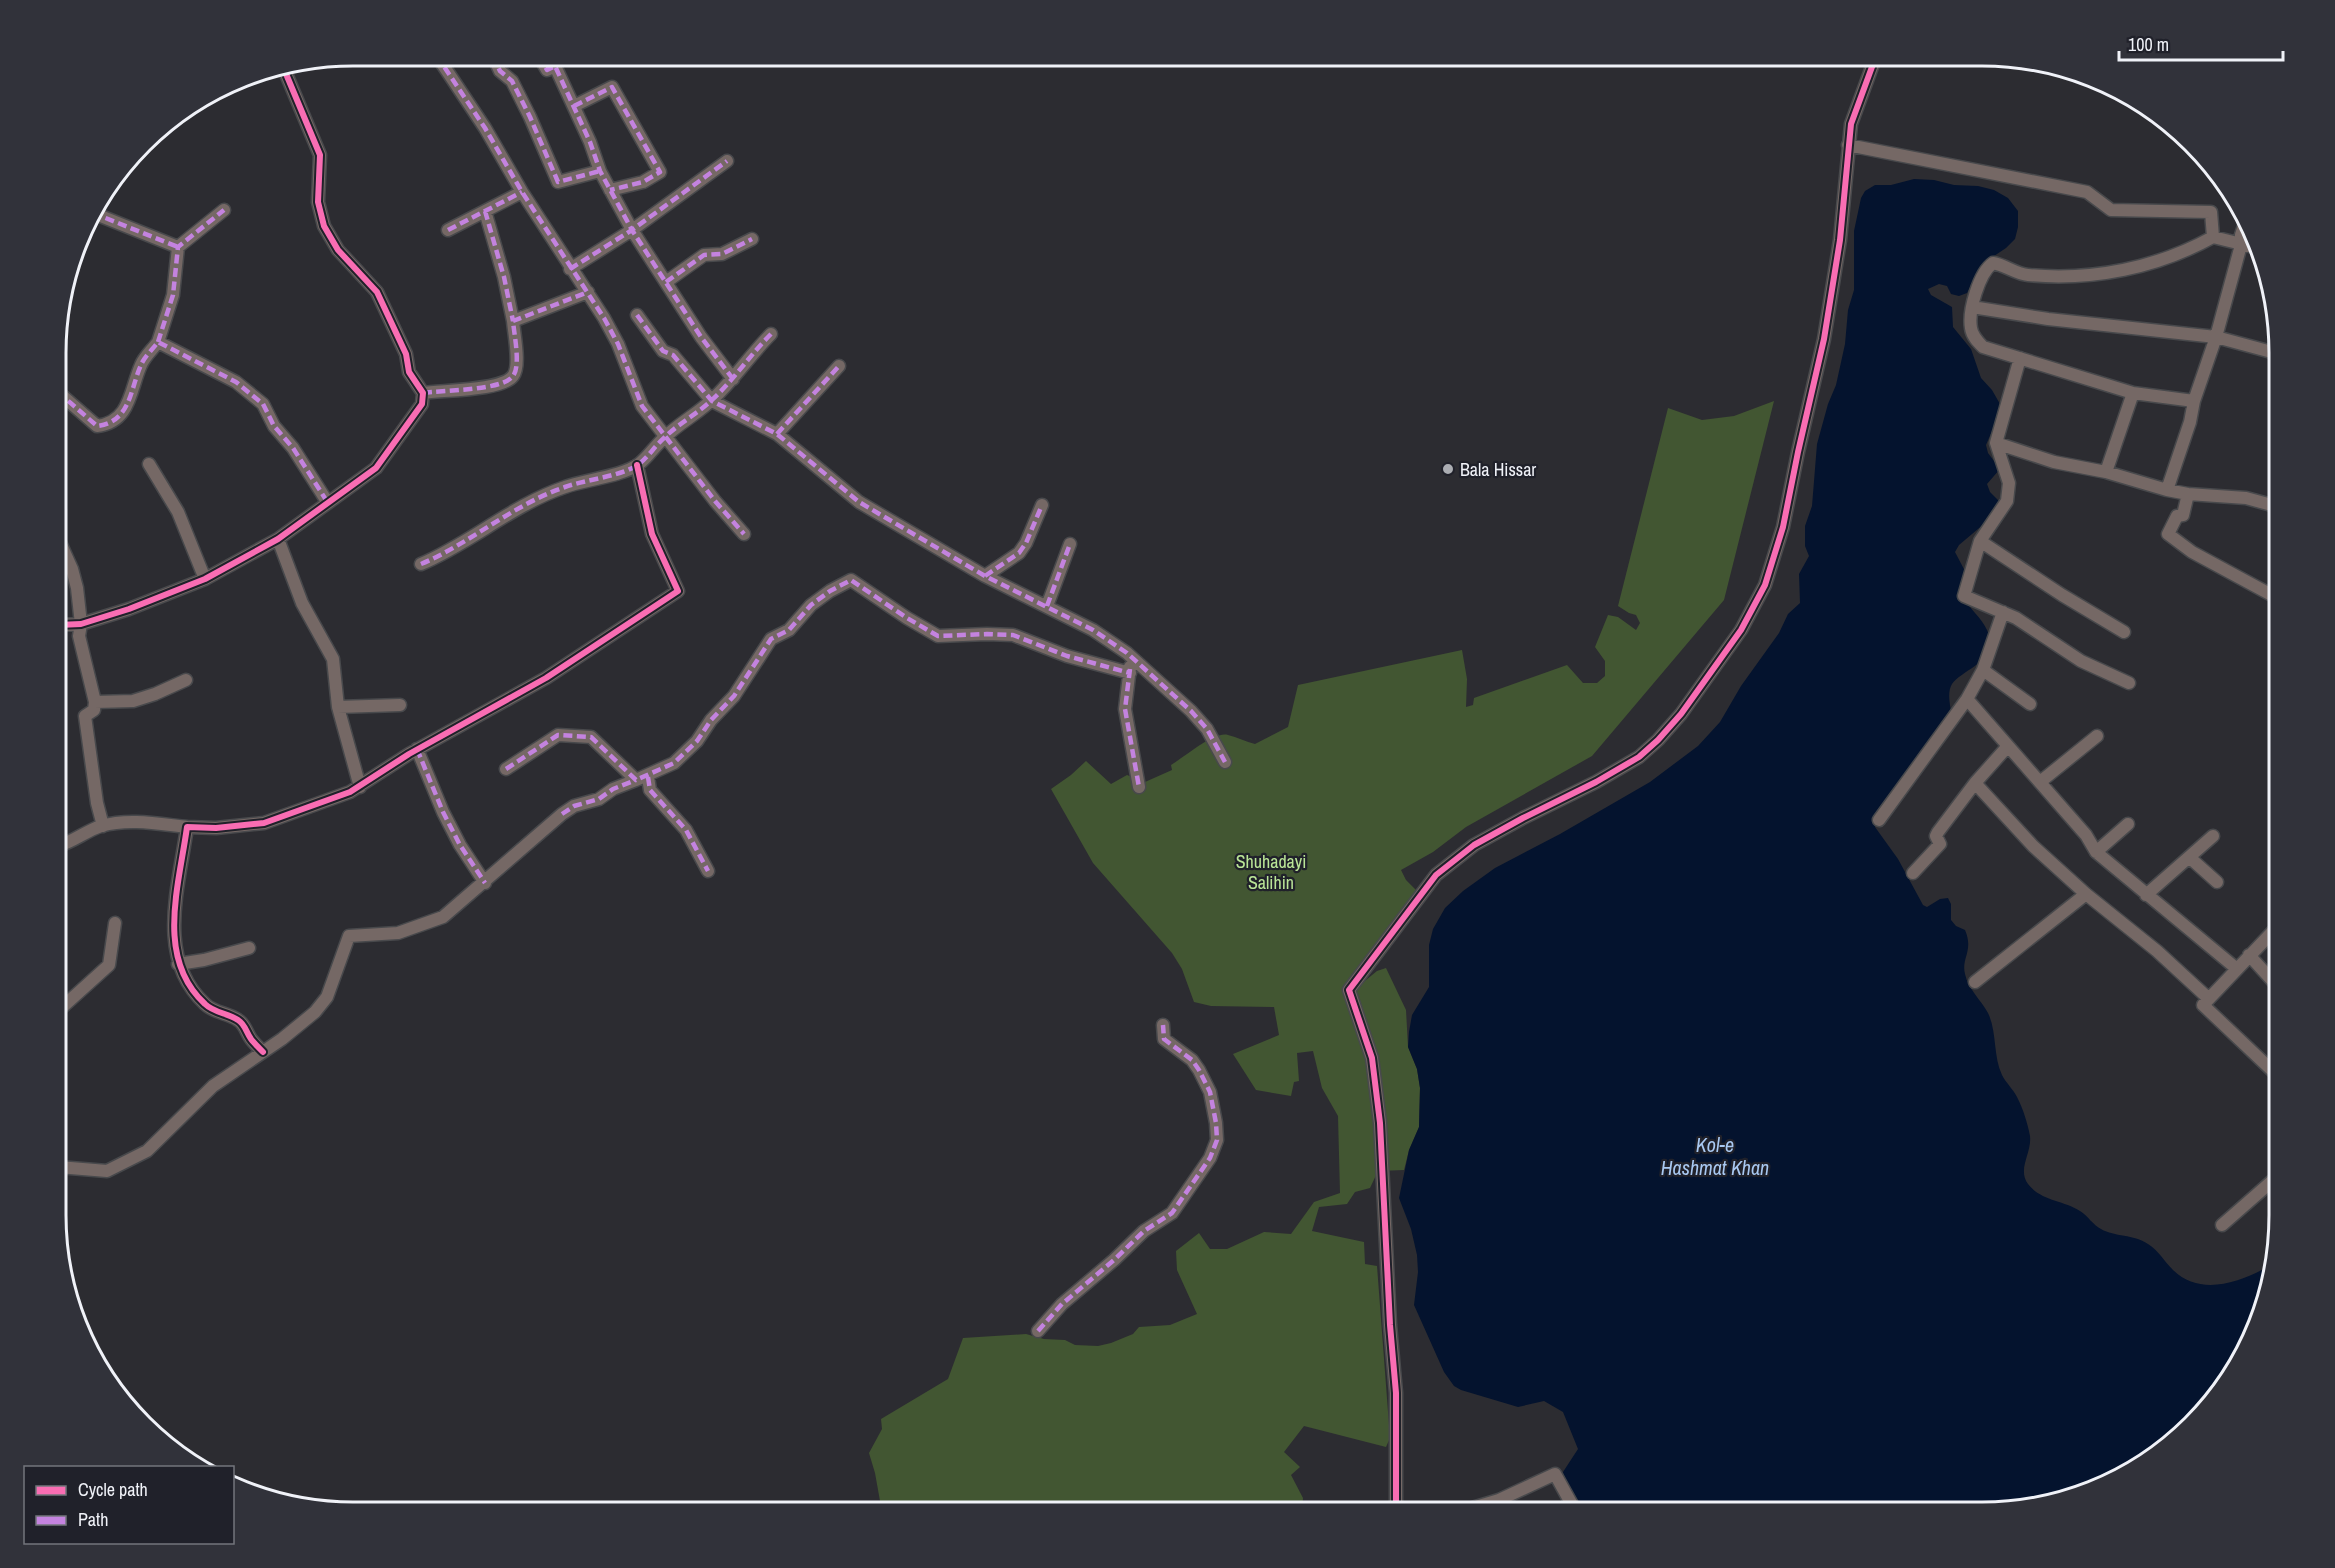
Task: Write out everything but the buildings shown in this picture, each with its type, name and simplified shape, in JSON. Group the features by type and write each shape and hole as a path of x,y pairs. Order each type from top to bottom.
{"street":[{"path":"444,66 485,128 570,269 588,292 618,344 642,406 664,437 744,534"},
{"path":"498,66 512,81 558,182 600,171"},
{"path":"555,66 600,171 632,230 701,337 733,379"},
{"path":"1396,1502 1396,1393 1390,1325 1380,1123 1372,1058 1350,990 1445,866 1474,845 1596,782 1639,757 1681,714 1741,630 1765,585 1783,527 1824,339 1840,240 1851,124 1872,66"},
{"path":"66,625 81,624 129,609 205,579 278,539 376,468 422,404 423,393 410,372 406,354 377,292 338,250 324,226 318,202 320,155 286,74"},
{"path":"574,106 612,87 660,172 643,182 610,190"},
{"path":"1848,145 2087,192 2110,210 2211,212 2213,237"},
{"path":"570,269 632,230 727,161"},
{"path":"448,230 522,192"},
{"path":"66,399 97,426 108,425 118,417 128,403 141,364 158,342 173,295 178,247 224,210"},
{"path":"423,393 474,390 507,382 514,375 517,362 513,321 504,277 485,211"},
{"path":"101,216 178,247"},
{"path":"2167,490 2216,337 2241,245 2242,232"},
{"path":"2194,401 2133,393 1983,347 1977,341 1971,327 1972,306 1984,272 1993,262 2025,275 2091,274 2143,266 2186,252 2213,237 2248,246"},
{"path":"666,282 704,255 722,254 752,239"},
{"path":"513,321 588,292"},
{"path":"1972,306 2048,320 2216,337 2269,351"},
{"path":"637,315 663,351 673,355 712,400 777,434 859,502 985,576 1093,630 1130,656 1191,711 1207,729 1225,762"},
{"path":"421,564 446,554 515,509 564,487 591,482 637,465 664,437 712,400 733,379 748,357 771,334"},
{"path":"158,342 236,382 263,405 274,426 293,448 328,503"},
{"path":"2020,358 1996,443 2009,483 2007,501 1980,541 1964,596 2016,618 2080,661 2129,683"},
{"path":"777,434 839,366"},
{"path":"2106,472 2133,393"},
{"path":"1996,443 2054,462 2106,472 2167,490 2188,494 2246,498 2269,504"},
{"path":"149,464 178,512 205,579"},
{"path":"66,842 103,826 120,822 216,828 264,823 360,788 417,749 546,678 678,591 652,534 637,465"},
{"path":"2188,494 2183,515 2177,516 2168,534 2192,552 2269,594"},
{"path":"985,576 1019,553 1026,543 1042,505"},
{"path":"278,539 302,603 333,659 338,707 360,788"},
{"path":"1980,541 2062,596 2124,632"},
{"path":"1047,606 1070,544"},
{"path":"66,555 77,588 81,624 79,636 95,702 94,710 85,716 97,803 103,826"},
{"path":"66,1168 106,1171 137,1158 158,1141 213,1086 263,1052 315,1012 327,997 349,936 398,933 443,917 486,883 562,814 574,806 600,799 613,789 674,763 697,741 711,720 734,696 771,639 789,630 812,605 830,591 850,580 938,636 1013,635 1067,656 1130,673"},
{"path":"1879,820 1967,699 1983,670 2003,612"},
{"path":"1130,656 1125,709 1139,787"},
{"path":"1983,670 2030,704"},
{"path":"95,702 133,701 186,680"},
{"path":"1967,699 2086,835 2096,852 2237,969"},
{"path":"338,707 400,705"},
{"path":"506,769 558,735 591,737 642,778 686,831 708,871"},
{"path":"2040,782 2097,736"},
{"path":"1913,873 1940,844 1936,836 1975,783 2008,746"},
{"path":"417,749 443,812 460,845 486,883"},
{"path":"1975,783 2033,846 2086,894 2157,951 2208,998"},
{"path":"2096,852 2128,824"},
{"path":"187,827 181,877 176,890 174,942 178,964 188,985 207,1006 238,1020 263,1052"},
{"path":"2146,895 2213,836"},
{"path":"2189,857 2217,882"},
{"path":"1975,982 2086,894"},
{"path":"66,1002 109,965 115,923"},
{"path":"2269,935 2203,1005 2269,1068"},
{"path":"178,964 204,960 249,948"},
{"path":"2249,956 2269,977"},
{"path":"1038,1331 1062,1304 1144,1231 1172,1213 1210,1158 1217,1140 1216,1123 1209,1092 1192,1060 1164,1039 1163,1025"},
{"path":"2222,1225 2269,1184"},
{"path":"1492,1502 1555,1474 1570,1502"}],"green space":[{"name":"Shuhadayi Salihin","path":"1774,401 1724,600 1592,756 1466,827 1433,852 1401,870 1406,880 1417,891 1353,974 1361,984 1377,971 1386,968 1406,1010 1408,1047 1417,1069 1420,1088 1419,1127 1409,1150 1404,1170 1378,1171 1370,1188 1355,1192 1347,1204 1319,1207 1312,1231 1364,1242 1365,1264 1377,1266 1390,1438 1386,1447 1304,1426 1284,1452 1300,1467 1291,1475 1303,1498 1303,1502 880,1502 869,1453 882,1429 881,1419 948,1379 963,1338 1026,1334 1044,1339 1065,1340 1075,1345 1098,1346 1133,1334 1139,1327 1170,1325 1197,1314 1177,1270 1176,1251 1199,1233 1210,1249 1227,1249 1264,1232 1291,1234 1314,1202 1340,1193 1338,1116 1322,1088 1313,1051 1297,1053 1299,1081 1294,1082 1291,1096 1256,1090 1233,1054 1279,1035 1274,1007 1211,1006 1194,1002 1182,969 1172,953 1093,863 1051,789 1086,761 1111,784 1127,775 1145,782 1172,770 1171,765 1215,737 1228,735 1255,744 1288,727 1298,685 1462,650 1467,679 1466,707 1473,705 1474,698 1567,665 1583,683 1597,683 1605,676 1605,661 1595,647 1608,615 1618,617 1636,630 1640,623 1636,615 1618,606 1668,408 1702,420 1734,416"}],"water":[{"name":"Kol-e Hashmat Khan","path":"1914,179 1994,190 2008,198 2018,211 2018,227 2015,239 1982,264 1967,293 1959,296 1951,294 1947,286 1939,284 1928,289 1931,295 1952,307 1953,327 1971,349 1981,378 1992,390 2000,404 2000,412 1986,445 1988,453 2000,469 1987,484 1990,492 2000,502 1991,518 1959,545 1955,552 1966,573 1962,597 1985,626 1990,641 1985,657 1950,687 1951,712 1875,819 1875,827 1898,859 1923,905 1927,907 1940,899 1948,898 1951,904 1951,920 1956,926 1965,930 1968,949 1964,968 1967,979 1991,1020 1999,1068 2019,1101 2028,1127 2030,1142 2024,1173 2028,1184 2039,1194 2080,1211 2101,1229 2148,1244 2184,1278 2209,1285 2223,1284 2263,1269 2259,1289 2247,1325 2231,1358 2210,1390 2185,1418 2157,1443 2125,1464 2074,1487 2019,1500 1982,1502 1577,1502 1571,1495 1563,1472 1578,1449 1563,1412 1544,1401 1518,1407 1454,1386 1444,1372 1414,1305 1418,1272 1417,1255 1411,1229 1399,1198 1409,1150 1419,1127 1420,1088 1417,1069 1408,1047 1412,1015 1429,987 1429,945 1433,929 1445,908 1463,891 1495,868 1560,834 1650,782 1698,746 1720,722 1741,686 1779,633 1788,614 1800,603 1799,574 1809,556 1805,546 1805,526 1812,506 1817,444 1836,385 1845,344 1848,310 1854,290 1854,231 1861,198 1865,191 1875,185 1891,185"}],"marked path":[{"path":"444,66 604,318 618,344 642,406 715,501 744,534"},
{"path":"498,66 512,81 558,182 600,171"},
{"path":"545,66 547,70 555,66"},
{"path":"555,66 590,142 600,171 632,230 701,337 733,379"},
{"path":"574,106 612,87 660,172 643,182 610,190"},
{"path":"570,269 632,230 727,161"},
{"path":"448,230 522,192"},
{"path":"158,342 173,295 178,247 224,210"},
{"path":"485,211 504,277 513,321"},
{"path":"101,216 178,247"},
{"path":"666,282 704,255 722,254 752,239"},
{"path":"423,393 471,389 507,381 513,376 517,365 513,321 588,292"},
{"path":"637,315 663,351 673,355 712,401 777,434 859,502 985,576 1093,630 1127,653 1191,711 1207,729 1225,762"},
{"path":"421,564 546,495 573,484 623,472 639,464 670,433 714,398 771,334"},
{"path":"66,399 97,426 117,418 128,403 142,362 158,342 236,382 263,404 274,426 293,448 328,503"},
{"path":"777,434 839,366"},
{"path":"985,576 1019,553 1026,543 1042,505"},
{"path":"1047,606 1070,544"},
{"path":"506,769 558,735 591,737 636,780 674,763 697,741 711,720 734,696 771,639 789,630 811,605 830,591 851,580 938,636 1013,635 1067,656 1130,673"},
{"path":"1130,669 1125,709 1139,787"},
{"path":"417,749 443,812 460,845 485,883"},
{"path":"648,777 650,790 686,830 708,871"},
{"path":"562,814 574,806 599,799 613,789 636,780"},
{"path":"1038,1331 1062,1304 1144,1231 1172,1213 1210,1158 1217,1140 1210,1092 1192,1060 1164,1039 1163,1025"}],"cycle path":[{"path":"1396,1502 1396,1393 1390,1325 1380,1123 1372,1058 1349,990 1436,875 1474,845 1596,782 1639,757 1681,714 1741,630 1765,585 1783,527 1824,339 1840,240 1851,124 1872,66"},
{"path":"66,625 81,624 129,609 205,579 278,539 376,468 422,404 423,393 409,372 406,354 377,292 338,250 324,226 318,202 320,155 286,74"},
{"path":"263,1052 240,1022 205,1004 190,986 180,965 175,943 174,920 187,827 216,828 264,823 350,792 409,754 546,678 678,591 652,534 637,465"}],"place":[{"name":"Bala Hissar","path":"1448,469"}]}
